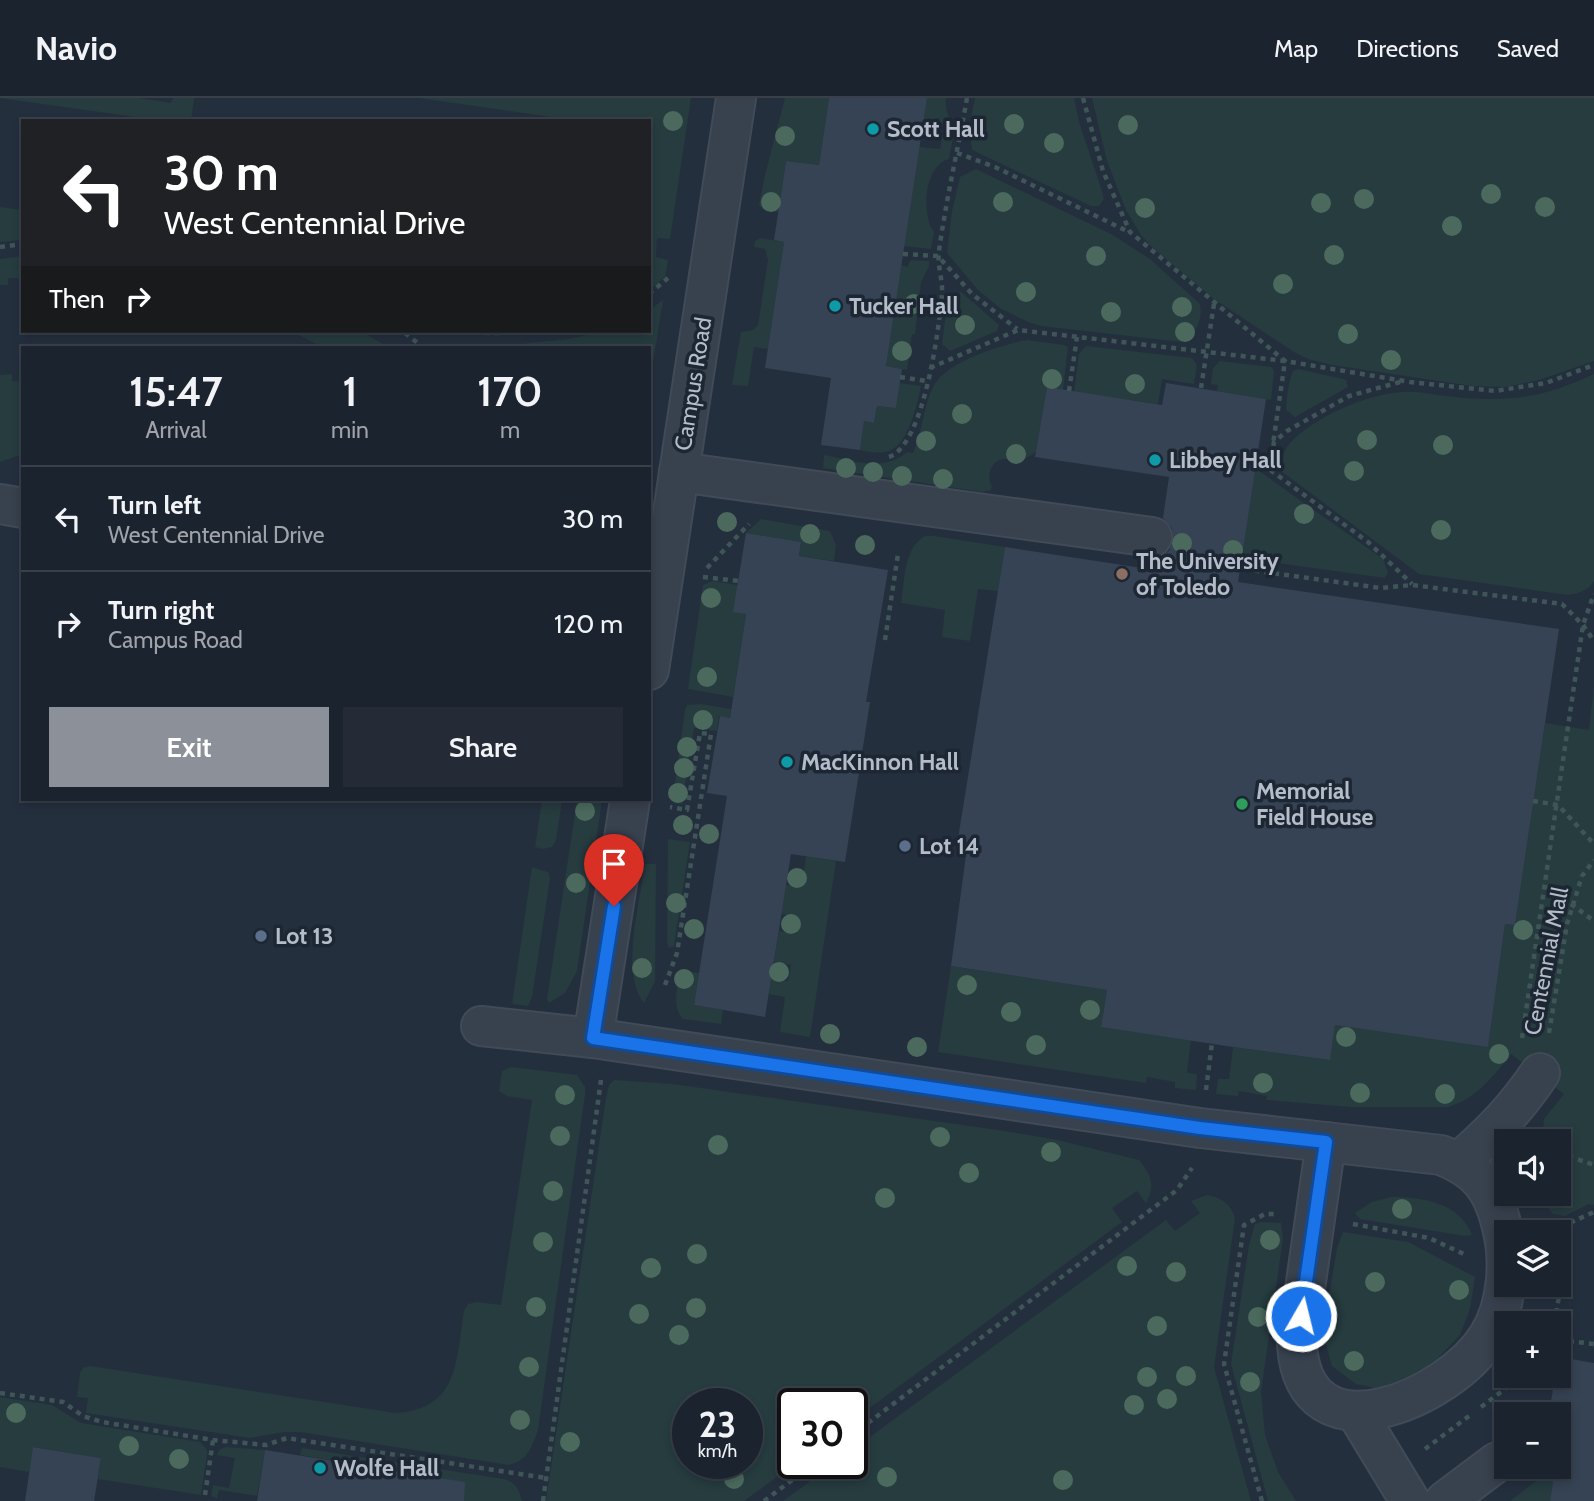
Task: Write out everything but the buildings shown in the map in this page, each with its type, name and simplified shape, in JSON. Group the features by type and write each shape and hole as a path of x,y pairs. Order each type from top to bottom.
{"street":[{"name":"Campus Road","path":"651,644 654,604 679,472 736,98"},
{"path":"679,472 1152,537"},
{"path":"0,504 21,508"},
{"path":"598,1054 646,803"},
{"path":"481,1026 598,1054 1441,1155 1459,1162 1476,1174 1488,1188 1503,1232 1505,1282 1495,1322 1478,1350 1449,1375 1399,1404 1367,1412 1343,1410 1324,1401 1304,1379 1298,1365 1297,1345 1326,1142"},
{"path":"1459,1162 1518,1106 1529,1060"},
{"path":"1356,1412 1410,1501"},
{"path":"1445,1501 1494,1464"}],"path":[{"path":"881,457 891,457 907,442 916,425 927,381 943,291 938,256 967,98"},
{"path":"1083,98 1103,171 1129,232"},
{"path":"957,153 995,167 1129,232 1285,361"},
{"path":"0,247 21,244"},
{"path":"903,254 938,256 983,303 1018,330"},
{"path":"651,292 677,271"},
{"path":"1201,388 1214,304"},
{"path":"930,368 1018,330 1285,361 1405,381 1495,391 1546,383 1594,365"},
{"path":"404,333 421,346"},
{"path":"1069,391 1077,337"},
{"path":"1269,468 1285,361"},
{"path":"900,377 927,381"},
{"path":"1273,444 1307,418 1349,396 1405,381"},
{"path":"1256,463 1269,468 1368,542 1412,584"},
{"path":"739,581 699,576 751,522"},
{"path":"885,640 898,554"},
{"path":"1529,1060 1526,1014 1583,625 1594,594"},
{"path":"1583,625 1594,630"},
{"path":"1583,625 1594,641"},
{"path":"646,803 687,810 700,733 711,734 677,953 666,985"},
{"path":"1533,802 1558,805 1594,844"},
{"name":"Centennial Mall","path":"1529,1060 1547,1046 1572,906 1582,876 1594,860"},
{"path":"1546,885 1594,920"},
{"path":"1205,1097 1212,1043"},
{"path":"543,1501 598,1054"},
{"path":"1571,1157 1594,1166"},
{"path":"868,1423 1177,1190 1193,1167"},
{"path":"1571,1222 1594,1212"},
{"path":"1262,1501 1224,1364 1244,1225 1265,1214 1278,1214"},
{"path":"1346,1222 1429,1238 1476,1259"},
{"path":"1571,1342 1594,1345"},
{"path":"0,1393 64,1402 83,1416 102,1422 213,1440 267,1445 287,1438 546,1478"},
{"path":"205,1495 213,1440"},
{"path":"764,1501 794,1479"}],"green space":[{"path":"0,98 140,98 171,103 173,98 194,98 191,119 150,119"},
{"path":"419,98 691,98 670,239 657,238 656,257 668,260 665,277 651,288 651,119 565,119"},
{"path":"785,98 829,98 819,165 786,161 778,212 764,210 759,205"},
{"path":"927,98 946,98 947,113 955,126 949,159 934,170 927,191 927,214 934,232 931,249 904,246 919,147 940,149 944,127 923,122"},
{"path":"975,98 1074,98 1104,199 1099,206 1091,206 972,150 969,128"},
{"path":"1092,98 1594,98 1594,361 1539,380 1505,387 1472,386 1332,365 1294,352 1214,299 1141,235 1126,210 1107,161"},
{"path":"976,169 1111,234 1150,259 1200,304 1200,316 1195,331 1182,342 1041,326 1000,308 978,290 947,253 952,211 960,177"},
{"path":"0,207 21,210 21,240 0,242"},
{"path":"760,238 784,242 768,349 754,347 748,386 732,385 741,332 753,330 758,325 768,260 765,249 754,247 755,241"},
{"path":"21,256 21,278 8,278 8,285 0,285 0,259"},
{"path":"910,260 929,261 929,266 921,282 915,334 912,334 907,370 886,366 901,265 908,267"},
{"path":"961,292 999,325 997,331 950,351 942,344 948,296"},
{"path":"663,300 651,375 651,346 459,346 510,345 569,339 595,333 651,333 651,309"},
{"path":"294,333 364,333 386,346 321,346"},
{"path":"1027,340 1068,347 1063,390 1047,388 1036,452 1025,459 1003,459 995,463 989,474 991,490 982,492 823,468 824,455 856,462 878,463 888,462 907,452 913,453 929,397 938,379 974,356"},
{"path":"1086,346 1192,358 1197,365 1194,384 1162,379 1158,404 1074,392 1079,354"},
{"path":"1220,361 1271,367 1274,370 1271,400 1217,391 1218,385 1211,384 1213,368"},
{"path":"1298,369 1346,380 1348,387 1295,417 1286,410 1291,376 1293,371"},
{"path":"12,374 12,381 21,382 21,455 0,462 0,375"},
{"path":"1594,374 1594,581 1586,589 1576,593 1568,595 1419,574 1277,468 1287,447 1307,428 1347,406 1376,396 1410,392 1504,399 1554,390"},
{"path":"900,383 921,386 907,432 896,447 889,451 878,453 860,450 864,421 874,423 877,406 896,408"},
{"path":"1255,468 1383,559 1388,572 1385,578 1241,558"},
{"path":"761,519 830,531 836,545 834,561 799,556 801,542 746,533"},
{"path":"925,536 1005,547 998,591 978,589 970,641 942,637 945,610 901,603 909,557 918,541"},
{"path":"712,581 738,585 746,614 733,697 688,689 703,585"},
{"path":"1594,687 1594,1205 1589,1204 1565,1216 1553,1214 1546,1206 1571,1206 1571,1129 1543,1129 1544,1119 1564,1094 1511,1054 1476,1093 1448,1107 1350,1107 1266,1100 1267,1096 1239,1091 1238,1096 1216,1094 1218,1079 1229,1079 1233,1047 1329,1060 1335,1025 1488,1046 1505,924 1515,925 1545,723 1589,730"},
{"path":"701,704 731,709 730,718 719,716 717,731 694,728 682,804 674,803 685,710 687,705"},
{"path":"542,801 562,801 556,840 552,847 535,847"},
{"path":"577,801 602,801 577,971 565,993 549,1003 547,999"},
{"path":"668,839 690,842 674,946 669,948 667,942"},
{"path":"806,856 836,861 810,1037 780,1032 785,997 769,994 771,978 788,981 791,965 774,962 779,931 796,934 799,917 781,914 786,885 802,886"},
{"path":"645,864 656,864 655,981 644,1003 633,974 632,955"},
{"path":"532,867 548,872 550,878 532,997 528,1006 512,1004"},
{"path":"951,966 1107,990 1101,1027 1191,1040 1187,1073 1197,1074 1196,1090 1175,1088 1175,1082 1147,1077 1146,1083 938,1052"},
{"path":"680,970 699,973 694,1005 723,1010 721,1024 683,1019 679,1014 676,1002"},
{"path":"512,1067 577,1075 585,1087 538,1430 534,1442 521,1460 509,1465 300,1432 250,1438 86,1413 88,1398 77,1397 80,1373 83,1368 90,1366 396,1413 417,1410 432,1402 443,1392 451,1379 464,1311 468,1304 477,1302 501,1305 532,1100 507,1096 499,1091 502,1071"},
{"path":"614,1080 673,1084 1058,1140 1139,1160 1149,1175 1151,1191 1146,1203 1137,1191 1112,1208 1122,1222 868,1409 868,1388 777,1388 777,1477 744,1501 546,1501 609,1085"},
{"path":"1207,1195 1217,1198 1231,1208 1235,1218 1214,1367 1251,1501 783,1501 813,1479 868,1479 868,1438 1166,1220 1175,1231 1200,1213 1191,1201"},
{"path":"1391,1197 1427,1200 1449,1208 1466,1224 1472,1235 1360,1219 1355,1213 1372,1202"},
{"path":"1281,1223 1283,1238 1261,1392 1265,1435 1278,1472 1296,1501 1268,1501 1231,1364 1249,1245 1255,1224"},
{"path":"1343,1232 1408,1242 1475,1277 1470,1309 1460,1335 1432,1364 1391,1386 1375,1388 1356,1384 1332,1366 1323,1334 1337,1248"},
{"path":"0,1397 52,1405 81,1423 200,1442 207,1450 201,1495 98,1479 101,1458 34,1447 29,1472 0,1467"},
{"path":"226,1447 265,1450 257,1496 219,1490 217,1498 211,1496 213,1485 229,1488 235,1458 217,1455 219,1450"},
{"path":"302,1448 504,1479 516,1487 522,1501 454,1501 456,1481 300,1455"},
{"path":"1539,1479 1554,1480 1550,1501 1510,1501"}],"place":[{"name":"Scott Hall","path":"873,129"},
{"name":"Tucker Hall","path":"835,306"},
{"name":"Libbey Hall","path":"1155,460"},
{"name":"The University of Toledo","path":"1122,574"},
{"name":"MacKinnon Hall","path":"787,762"},
{"name":"Memorial Field House","path":"1242,804"},
{"name":"Lot 14","path":"905,846"},
{"name":"Lot 13","path":"261,936"},
{"name":"Wolfe Hall","path":"320,1468"}],"route":[{"path":"614,906 593,1038 1200,1128 1326,1142 1301,1316"}]}
